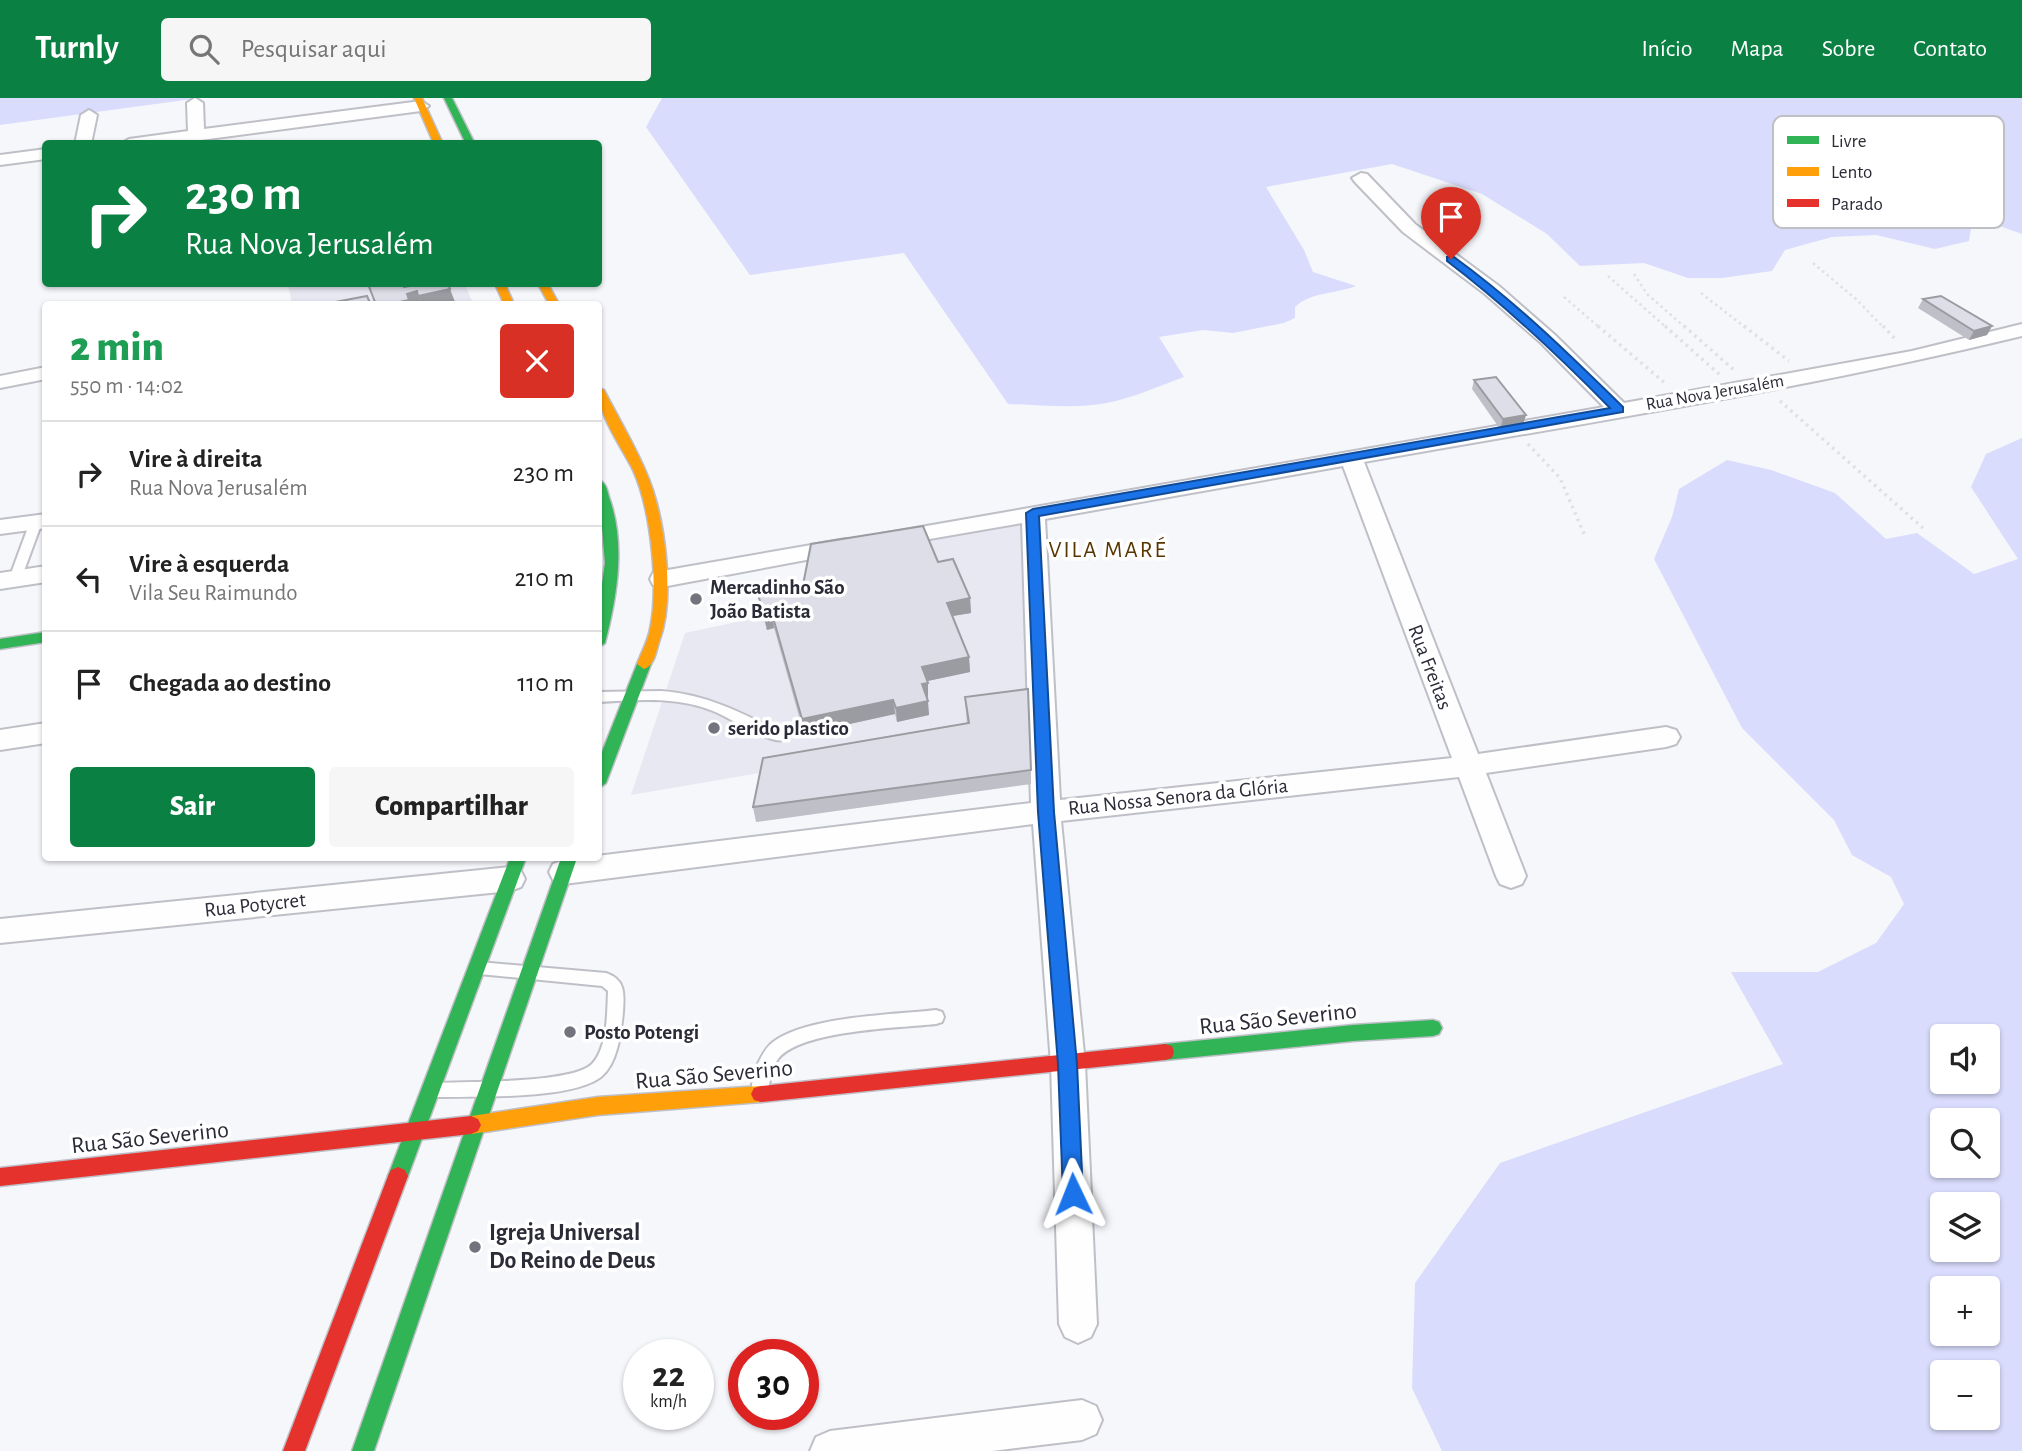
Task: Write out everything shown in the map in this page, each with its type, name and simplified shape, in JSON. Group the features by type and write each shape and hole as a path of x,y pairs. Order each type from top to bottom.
{"main road":[{"path":"447,98 469,140"},
{"path":"419,102 437,140"},
{"path":"602,398 641,474 653,520 662,579 657,630 602,773"},
{"path":"602,508 608,607 602,630"},
{"path":"0,644 42,638"},
{"path":"363,1451 567,865"},
{"path":"293,1451 514,868"},
{"name":"Rua São Severino","path":"0,1177 415,1133 598,1106 759,1094 1353,1033 1433,1028"}],"street":[{"path":"158,140 305,115 419,102"},
{"path":"195,103 196,135"},
{"path":"84,140 89,116"},
{"path":"0,160 42,155"},
{"path":"1361,177 1409,228 1492,290 1548,339 1619,410"},
{"name":"Rua Nova Jerusalém","path":"662,579 1809,377 1912,357 2022,330"},
{"path":"0,382 42,374"},
{"name":"Rua Freitas","path":"1351,457 1466,765 1511,876"},
{"path":"1033,513 1046,812 1068,1064 1078,1324"},
{"path":"0,527 41,522"},
{"path":"7,580 42,575"},
{"path":"0,740 42,734"},
{"name":"Rua Nossa Senora da Glória","path":"567,865 1466,765 1666,737"},
{"name":"Rua Potycret","path":"0,931 514,868"},
{"path":"830,1451 1082,1420"}],"lane":[{"path":"7,580 41,522"},
{"path":"602,696 696,700 715,706 778,737"},
{"path":"432,1090 576,1081 589,1076 597,1069 604,1056 615,1009 616,988 606,980 478,967"},
{"path":"759,1094 770,1055 792,1038 807,1033 936,1017"}],"path":[{"path":"1813,263 1856,299 1912,357"},
{"path":"1634,274 1647,294 1751,387"},
{"path":"1608,276 1751,387 1923,528"},
{"path":"1701,293 1809,377"},
{"path":"1564,297 1683,398"},
{"path":"1517,428 1536,456 1547,461 1559,480 1585,536"}],"shaded area":[{"path":"0,98 200,98 0,125"},
{"path":"662,98 2022,98 2022,234 2004,228 2004,116 1773,116 1773,228 1971,228 1969,241 1935,249 1876,235 1832,237 1785,250 1772,271 1722,278 1688,278 1644,263 1580,266 1547,234 1482,194 1392,164 1266,187 1304,250 1313,272 1356,286 1301,302 1295,307 1295,318 1284,323 1233,333 1203,330 1159,337 1184,377 1136,395 1083,406 1008,404 904,253 750,275 646,127"},
{"path":"289,287 466,287 472,301 291,301"},
{"path":"2022,438 2022,1451 1442,1451 1412,1388 1415,1283 1500,1163 1783,1064 1731,972 1818,972 1876,943 1904,904 1891,877 1852,855 1834,820 1742,728 1654,559 1672,517 1679,489 1727,460 1771,470 1835,493 1886,539 1917,533 1974,574 2018,559 1971,487 1986,454"},
{"path":"1021,523 1031,784 756,822 765,772 631,795 685,633 760,617 761,608 804,600 813,558"}],"building":[{"path":"369,287 450,289 418,296 417,291 407,294 409,300 404,301 375,301"},
{"path":"367,296 369,301 341,301"},
{"path":"1941,296 1992,326 1974,331 1923,299"},
{"path":"1496,377 1526,415 1503,419 1474,380"},
{"path":"923,526 938,562 953,559 970,598 947,603 969,657 922,667 928,683 922,684 928,701 896,708 893,700 802,719 772,614 764,616 758,594 803,585 811,544"},
{"path":"1028,689 1031,770 753,807 763,758 969,723 965,697"}],"traffic: fast":[{"path":"448,98 469,140"},
{"path":"602,494 612,543 610,583 602,625"},
{"path":"0,644 42,638"},
{"path":"602,773 644,664"},
{"path":"398,1176 517,861"},
{"path":"363,1451 568,861"},
{"path":"1165,1052 1353,1033 1433,1028"}],"traffic: slow":[{"path":"418,98 437,140"},
{"path":"501,287 508,301"},
{"path":"545,287 552,301"},
{"path":"602,398 641,474 653,520 662,579 657,630 644,664"},
{"path":"471,1125 598,1106 761,1094"}],"traffic: jam":[{"path":"761,1094 1165,1052"},
{"path":"0,1177 471,1125"},
{"path":"294,1451 398,1176"}],"place":[{"name":"Mercadinho São João Batista","path":"696,599"},
{"name":"serido plastico","path":"714,728"},
{"name":"Posto Potengi","path":"570,1032"},
{"name":"Igreja Universal Do Reino de Deus","path":"475,1247"}],"district":[{"name":"VILA MARÉ","path":"1108,550"}],"route":[{"path":"1073,1194 1068,1064 1046,812 1033,513 1619,410 1548,339 1492,290 1451,259"}]}
